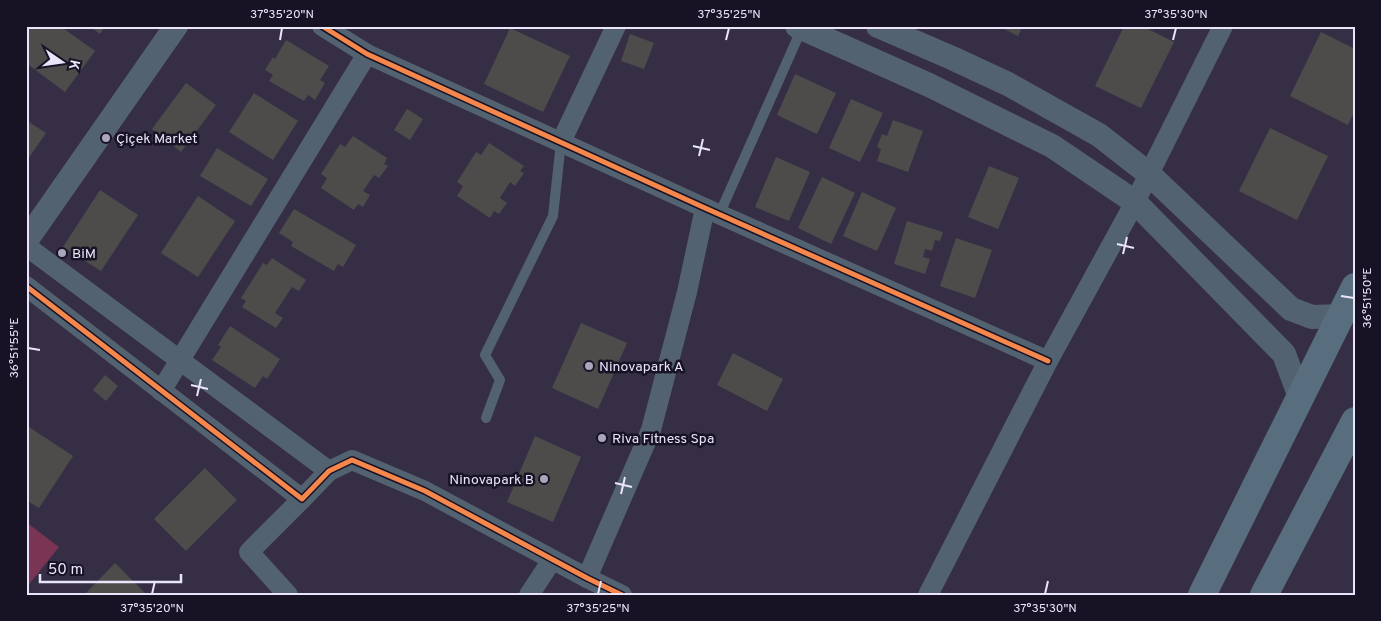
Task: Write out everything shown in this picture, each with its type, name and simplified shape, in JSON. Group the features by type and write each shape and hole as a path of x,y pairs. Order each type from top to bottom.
{"main road":[{"path":"1202,595 1355,287"},
{"path":"1264,595 1355,421"}],"street":[{"path":"176,26 28,238 180,361 329,470"},
{"path":"322,26 367,54 1048,361"},
{"path":"561,142 616,26"},
{"path":"878,26 910,32 1099,134 1149,174 1291,309 1312,317 1340,316"},
{"path":"928,595 1048,361 1135,202 1224,26"},
{"path":"799,27 929,86 1052,146 1135,202 1284,354 1300,397"},
{"path":"161,391 367,54"},
{"path":"586,578 651,430 687,292 712,211"},
{"path":"26,286 302,499"},
{"path":"288,595 249,552 329,470 352,460 425,492 586,578 622,595"},
{"path":"529,595 552,560"}],"lane":[{"path":"712,211 799,27"},
{"path":"486,418 500,380 485,355 553,216 561,142"}],"shaded area":[{"path":"26,522 59,547 26,588"}],"building":[{"path":"26,26 60,26 95,51 65,92 26,63"},
{"path":"89,26 105,26 100,34"},
{"path":"998,26 1023,26 1018,36"},
{"path":"1124,26 1142,26 1174,42 1141,108 1095,86"},
{"path":"510,28 570,56 543,112 484,84"},
{"path":"1321,32 1355,49 1355,110 1348,125 1290,96"},
{"path":"630,34 654,43 644,69 621,61"},
{"path":"286,40 329,66 320,80 325,83 315,100 308,95 304,101 269,81 273,75 265,70 273,57 275,59"},
{"path":"795,74 836,93 817,134 777,115"},
{"path":"186,83 216,105 181,152 152,129"},
{"path":"254,93 298,121 273,160 229,132"},
{"path":"851,99 883,113 860,162 829,148"},
{"path":"407,109 423,119 410,140 394,130"},
{"path":"26,120 46,133 26,162"},
{"path":"893,120 923,131 908,172 877,161 881,149 877,147 882,134 887,136"},
{"path":"1270,128 1328,156 1297,220 1239,191"},
{"path":"353,136 387,158 384,164 388,166 379,178 374,175 363,191 370,195 363,207 358,204 354,210 321,188 327,178 321,174 340,144 345,147"},
{"path":"489,143 524,166 520,171 524,173 515,186 510,182 500,198 507,203 499,214 494,211 490,218 457,196 463,186 457,182 476,152 481,155"},
{"path":"217,148 268,179 251,206 200,176"},
{"path":"776,157 810,172 789,221 755,207"},
{"path":"989,166 1019,178 998,229 968,217"},
{"path":"822,177 855,193 831,244 798,228"},
{"path":"100,190 138,215 101,271 63,247"},
{"path":"862,192 896,208 877,251 843,236"},
{"path":"198,196 235,221 198,277 161,253"},
{"path":"294,209 356,245 343,267 338,264 334,271 291,246 293,242 279,233"},
{"path":"907,221 943,232 940,241 935,240 932,251 925,249 923,257 930,259 925,274 894,264"},
{"path":"956,238 992,250 975,298 940,286"},
{"path":"272,258 306,280 299,291 292,287 275,313 283,318 276,328 242,307 246,301 241,298 263,263 267,265"},
{"name":"Ninovapark A","path":"581,323 627,343 598,409 552,388"},
{"path":"230,326 280,359 267,379 263,376 255,388 212,360 221,347 218,345"},
{"path":"733,353 783,379 767,411 717,385"},
{"path":"105,375 118,386 106,401 93,390"},
{"path":"26,425 73,456 39,508 26,500"},
{"name":"Ninovapark B","path":"535,436 581,457 553,522 507,502"},
{"path":"205,468 237,500 186,551 154,519"},
{"path":"115,563 147,595 84,595"}],"cycle path":[{"path":"322,26 367,54 1048,361"},
{"path":"26,286 302,499 329,471 352,460 425,491 622,595"}],"place":[{"name":"Çiçek Market","path":"106,138"},
{"name":"BiM","path":"62,253"},
{"name":"Ninovapark A","path":"589,366"},
{"name":"Riva Fitness Spa","path":"602,438"},
{"name":"Ninovapark B","path":"544,479"}]}
